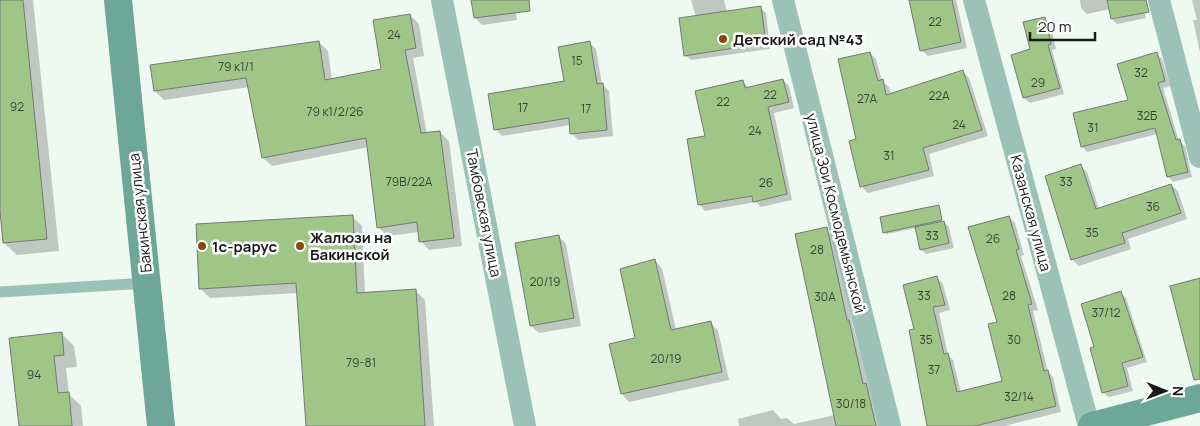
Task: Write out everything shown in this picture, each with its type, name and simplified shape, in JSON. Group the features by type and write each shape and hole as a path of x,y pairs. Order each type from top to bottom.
{"main road":[{"name":"Бакинская улица","path":"118,0 161,426"},
{"path":"1090,426 1200,398"}],"street":[{"name":"Тамбовская улица","path":"442,0 525,426"},
{"name":"улица Зои Космодемьянской","path":"783,0 890,426"},
{"name":"Казанская улица","path":"974,0 1090,426"},
{"path":"1159,0 1200,157"}],"lane":[{"path":"0,292 147,283"}],"building":[{"path":"0,0 23,0 47,239 3,243 0,211"},
{"path":"471,0 529,0 530,11 474,18"},
{"path":"909,0 952,0 961,42 920,51"},
{"path":"1107,0 1146,0 1149,12 1111,19"},
{"path":"761,6 766,43 684,56 679,18"},
{"path":"410,14 416,48 405,50 421,133 440,131 454,238 419,242 417,222 377,228 366,138 262,158 246,78 154,91 150,65 319,41 325,80 381,69 373,20"},
{"path":"1045,17 1051,44 1048,45 1060,88 1023,98 1011,55 1030,49 1023,22"},
{"path":"590,41 597,84 603,83 607,130 570,134 569,118 494,130 488,94 564,81 558,47"},
{"path":"870,52 878,81 883,79 886,95 963,70 982,130 923,148 929,170 860,187 849,141 856,139 838,59"},
{"path":"1157,52 1165,81 1158,83 1176,140 1180,139 1188,172 1167,177 1155,128 1081,147 1073,113 1128,100 1117,64"},
{"path":"783,79 789,102 768,107 787,194 753,202 752,196 698,205 687,139 705,136 695,91 743,80 745,88"},
{"path":"1081,164 1096,209 1171,184 1181,213 1122,233 1125,243 1071,260 1045,176"},
{"path":"939,205 942,220 883,233 880,217"},
{"path":"353,215 357,293 416,289 425,426 306,426 296,283 199,289 196,224"},
{"path":"1009,216 1019,249 1016,250 1032,304 1028,305 1044,371 1048,370 1056,406 975,426 927,426 909,330 914,329 903,285 937,276 945,305 933,307 944,354 948,353 957,392 1002,381 988,324 997,322 968,227"},
{"path":"944,221 949,243 920,250 915,227"},
{"path":"827,227 847,320 849,320 863,384 866,383 876,426 836,426 795,234"},
{"path":"559,235 574,318 530,326 515,243"},
{"path":"655,259 671,330 711,321 722,372 621,394 609,344 635,338 620,269"},
{"path":"1200,278 1200,379 1194,380 1170,286"},
{"path":"1121,291 1143,357 1122,363 1128,386 1102,393 1090,348 1094,347 1081,304"},
{"path":"62,332 64,355 54,356 58,393 69,392 72,426 19,426 9,338"}],"place":[{"name":"Детский сад №43","path":"723,39"},
{"name":"1с-рарус","path":"202,246"},
{"name":"Жалюзи на Бакинской","path":"300,246"}]}
